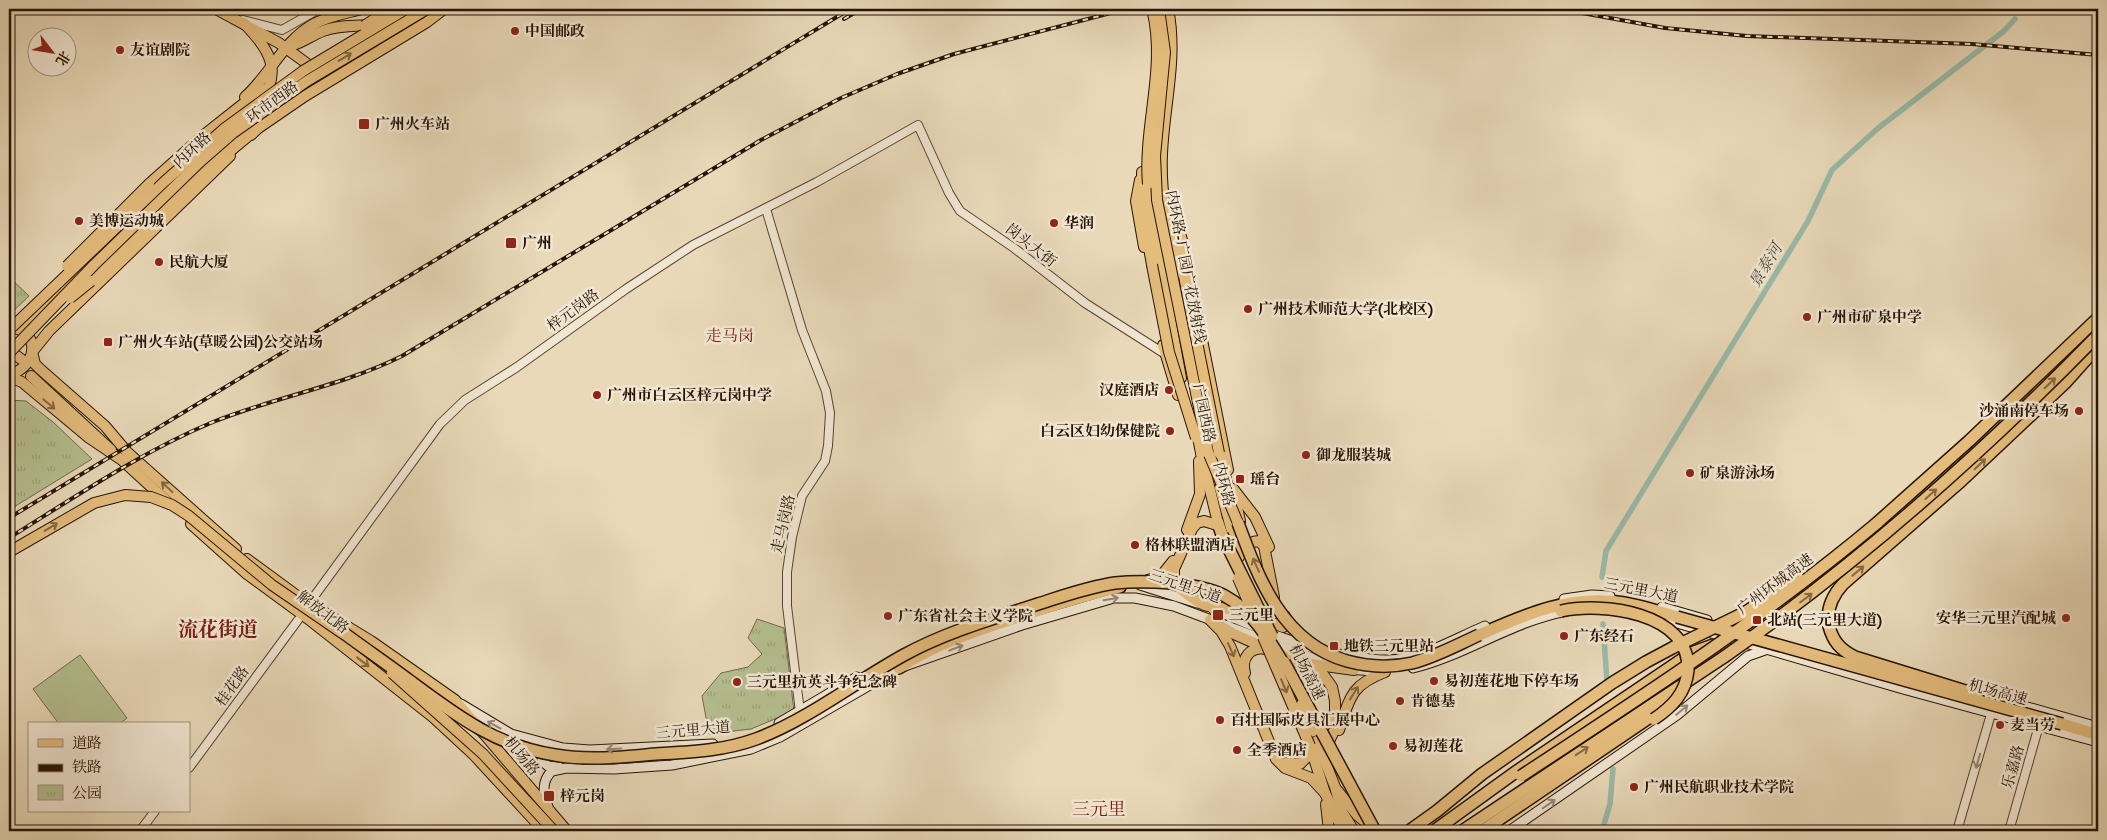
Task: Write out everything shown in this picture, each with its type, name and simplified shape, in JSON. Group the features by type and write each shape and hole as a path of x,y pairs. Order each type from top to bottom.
{"highway":[{"name":"广州环城高速","path":"1435,831 1714,648 1798,587 1877,522 1990,422 2098,318"},
{"name":"广州环城高速","path":"1462,831 1724,657 1826,583 1912,510 2031,401 2098,335"},
{"path":"2062,724 2002,702 1856,657 1836,642 1830,630 1828,617 1833,598 1843,584 1962,482 2065,383 2098,346"},
{"path":"1409,831 1437,812 1498,763 1612,683 1646,662 1758,604 1877,522"},
{"path":"1238,523 1268,592 1281,615 1304,639 1334,656 1368,665 1404,664 1437,654 1537,611 1558,604 1580,601 1616,602 1643,607 1890,678"},
{"name":"机场高速","path":"1218,524 1231,555 1275,641 1286,668 1377,831"},
{"path":"337,628 461,719 497,739 518,747 554,755 584,758 706,751 750,741 787,724 905,654 969,626 1095,587 1123,582 1201,587 1221,594 1233,601 1257,624 1286,668"},
{"path":"898,668 918,656 963,635 1099,592 1131,586 1171,584"},
{"path":"1479,635 1567,610 1615,609 1648,618 1668,630 1682,647 1688,668 1683,690 1671,706 1494,831"},
{"path":"1435,831 1517,771 1678,662 1702,648 1730,643 1747,644 1844,670 1890,678"},
{"path":"1441,831 1463,798 1483,779 1649,668 1674,647"},
{"path":"1482,831 1650,718 1724,657"},
{"name":"机场高速","path":"1890,678 2098,735"},
{"path":"1306,704 1326,753 1366,831"}],"main road":[{"path":"216,9 286,47 312,68 334,78"},
{"path":"303,71 390,9"},
{"name":"环市西路","path":"9,376 26,366 40,340 257,128 305,96 414,30 444,9"},
{"name":"广园西路","path":"1168,9 1172,42 1172,62 1162,154 1162,182 1197,378 1228,518 1235,559 1314,744 1343,831"},
{"path":"356,10 359,26 377,52"},
{"name":"环市西路","path":"20,330 42,318 74,278 80,265 91,259 98,248 202,154 250,115 267,90 271,81 272,68 286,47 314,24 356,10"},
{"path":"414,30 418,10"},
{"path":"286,47 302,42 326,30 392,22 418,10"},
{"path":"392,22 401,37 418,10"},
{"name":"内环路","path":"9,327 25,315 205,144 251,107 303,71 418,10"},
{"name":"内环路","path":"9,352 42,318 91,259 233,133 307,81 418,10"},
{"name":"广园西路","path":"1153,10 1154,61 1142,172 1189,415 1200,457"},
{"name":"内环路-广园广花放射线","path":"1153,10 1157,55 1148,158 1149,193 1200,457"},
{"name":"内环路-广园广花放射线","path":"1153,10 1164,33 1164,61 1155,156 1156,200 1208,452 1238,523"},
{"path":"244,23 268,52 272,68 250,115"},
{"path":"1154,61 1163,57 1172,62"},
{"path":"98,248 109,219 146,181 194,138 251,92 272,68"},
{"path":"250,115 298,84 305,87 307,92 305,96"},
{"path":"25,315 80,252 193,144 262,89"},
{"path":"98,248 170,171 250,102 262,89"},
{"path":"32,352 42,318 91,281 206,171 257,128"},
{"path":"9,327 74,278 238,137 257,128"},
{"path":"1123,580 1155,579 1169,569 1199,500 1201,486 1200,457 1169,352 1152,264 1142,208 1142,172"},
{"path":"1142,172 1137,194 1137,210 1165,354 1176,391 1189,415"},
{"path":"1166,208 1177,239 1219,453 1238,523"},
{"path":"1166,208 1175,221 1182,240 1233,489 1240,526 1235,559"},
{"path":"9,346 91,259"},
{"path":"74,278 74,307"},
{"path":"1163,342 1169,316"},
{"path":"42,318 47,328 59,321"},
{"path":"9,327 20,330"},
{"name":"解放北路","path":"20,330 30,340 37,366 105,426 125,456"},
{"path":"9,352 16,360"},
{"name":"解放北路","path":"33,374 92,425 238,566 311,621 441,725 506,788"},
{"name":"解放北路","path":"9,376 22,382 88,437 125,456 260,569 303,600 371,641 455,700"},
{"path":"1197,378 1215,406"},
{"name":"内环路","path":"1200,457 1218,524"},
{"path":"1233,489 1250,508 1265,538 1270,552 1276,591 1283,606 1307,634 1334,653"},
{"path":"9,552 94,503 125,495 151,497 172,505 189,516 272,585 337,628 428,704 514,786 554,831"},
{"path":"1218,524 1204,521 1194,526 1172,575 1177,586 1207,606 1233,608 1281,627 1286,625 1287,618 1272,590 1264,546 1259,540 1252,542 1235,559"},
{"name":"广园西路","path":"1218,524 1313,731 1314,744"},
{"name":"三元里大道","path":"455,700 510,734 556,747 590,750 715,744 750,736 800,712 894,656 937,635 1067,592 1106,582 1123,580 1207,606 1291,641 1334,653 1379,660 1408,658 1423,653 1542,604 1583,596 1613,596 1657,606 1840,658 2043,710 2098,727"},
{"name":"三元里大道","path":"566,768 645,767 679,764 733,754 772,741 898,668 1012,628 1114,598 1134,598 1160,602 1318,660 1354,670 1385,672 1426,665 1522,624 1554,613 1590,607 1617,608 1652,615 1766,650 1991,714 2098,742"},
{"path":"1210,620 1234,634 1322,673 1332,688 1335,729 1328,743 1322,745 1314,744 1300,764 1286,763 1279,756 1244,672 1243,662 1247,655 1255,649 1270,650"},
{"path":"1210,620 1224,635 1230,646 1276,759 1285,768 1311,778 1330,790 1377,831"},
{"path":"311,621 354,644 408,684"},
{"path":"1509,831 1677,715 1748,656 1766,650"},
{"path":"1300,662 1354,670"},
{"path":"1362,819 1356,799 1335,757 1334,745 1346,710 1356,689 1368,679 1385,672"},
{"path":"441,725 448,723 452,719 455,700"},
{"name":"机场路","path":"455,700 567,831"},
{"path":"556,747 545,749 542,760 548,766 566,768"},
{"path":"596,762 705,758"},
{"path":"553,815 546,801 544,785 552,771 566,768"},
{"path":"520,778 510,776 506,782 506,788 544,831"},
{"path":"1329,831 1330,790"},
{"name":"广园西路","path":"1330,790 1354,831"}],"street":[{"path":"229,16 282,30 319,9"},
{"name":"梓元岗路","path":"313,598 440,424 457,406 531,357 626,288 686,249 713,233 766,208 918,124"},
{"name":"岗头大街","path":"918,124 949,193 960,211 1014,248 1085,303 1165,354"},
{"name":"走马岗路","path":"766,208 804,336 826,391 830,413 828,446 825,460 802,496 792,537 787,572 786,606 800,712"},
{"path":"1193,434 1198,435 1208,432"},
{"name":"桂花路","path":"190,767 298,620"},
{"name":"乐嘉路","path":"2009,831 2043,710"},
{"path":"1958,831 1991,714"},
{"path":"140,831 154,812"}],"green space":[{"path":"9,277 29,296 9,315"},
{"path":"9,400 26,401 53,422 92,459 9,510"},
{"path":"757,619 784,628 794,711 751,729 709,734 702,696 721,673 748,667 762,654 748,638"},
{"path":"80,655 127,718 122,722 58,722 33,689"}],"waterway":[{"name":"景泰河","path":"1602,577 1606,551 1808,221 1832,170 1877,129 2004,31 2015,19"},
{"name":"景泰河","path":"1603,624 1607,682"},
{"name":"景泰河","path":"1602,831 1610,804 1613,769"}],"tunnel":[{"path":"21,359 35,372"}],"railway":[{"path":"9,518 850,9"},
{"path":"844,19 861,9"},
{"path":"9,538 134,461 186,434 236,413 356,375 402,356 761,140 841,98 897,74 954,54 1126,9"},
{"path":"1560,9 1665,28 1747,36 1972,44 2098,55"},
{"path":"9,824 21,831"}],"place":[{"name":"中国邮政","path":"515,31"},
{"name":"友谊剧院","path":"120,50"},
{"name":"广州火车站","path":"364,124"},
{"name":"美博运动城","path":"79,221"},
{"name":"华润","path":"1054,223"},
{"name":"广州","path":"511,243"},
{"name":"民航大厦","path":"159,262"},
{"name":"广州技术师范大学(北校区)","path":"1248,309"},
{"name":"广州市矿泉中学","path":"1807,317"},
{"name":"广州火车站(草暖公园)公交站场","path":"108,342"},
{"name":"汉庭酒店","path":"1169,390"},
{"name":"广州市白云区梓元岗中学","path":"597,395"},
{"name":"沙涌南停车场","path":"2079,411"},
{"name":"白云区妇幼保健院","path":"1170,431"},
{"name":"御龙服装城","path":"1306,455"},
{"name":"矿泉游泳场","path":"1690,473"},
{"name":"瑶台","path":"1240,479"},
{"name":"格林联盟酒店","path":"1135,545"},
{"name":"三元里","path":"1218,615"},
{"name":"广东省社会主义学院","path":"888,616"},
{"name":"安华三元里汽配城","path":"2066,618"},
{"name":"北站(三元里大道)","path":"1757,620"},
{"name":"广东经石","path":"1564,636"},
{"name":"地铁三元里站","path":"1334,646"},
{"name":"易初莲花地下停车场","path":"1434,681"},
{"name":"三元里抗英斗争纪念碑","path":"737,682"},
{"name":"肯德基","path":"1400,701"},
{"name":"百壮国际皮具汇展中心","path":"1220,720"},
{"name":"麦当劳","path":"2000,725"},
{"name":"易初莲花","path":"1393,746"},
{"name":"全季酒店","path":"1237,750"},
{"name":"广州民航职业技术学院","path":"1634,787"},
{"name":"梓元岗","path":"549,796"}],"district":[{"name":"走马岗","path":"730,335"},
{"name":"流花街道","path":"218,629"},
{"name":"三元里","path":"1099,809"}]}
